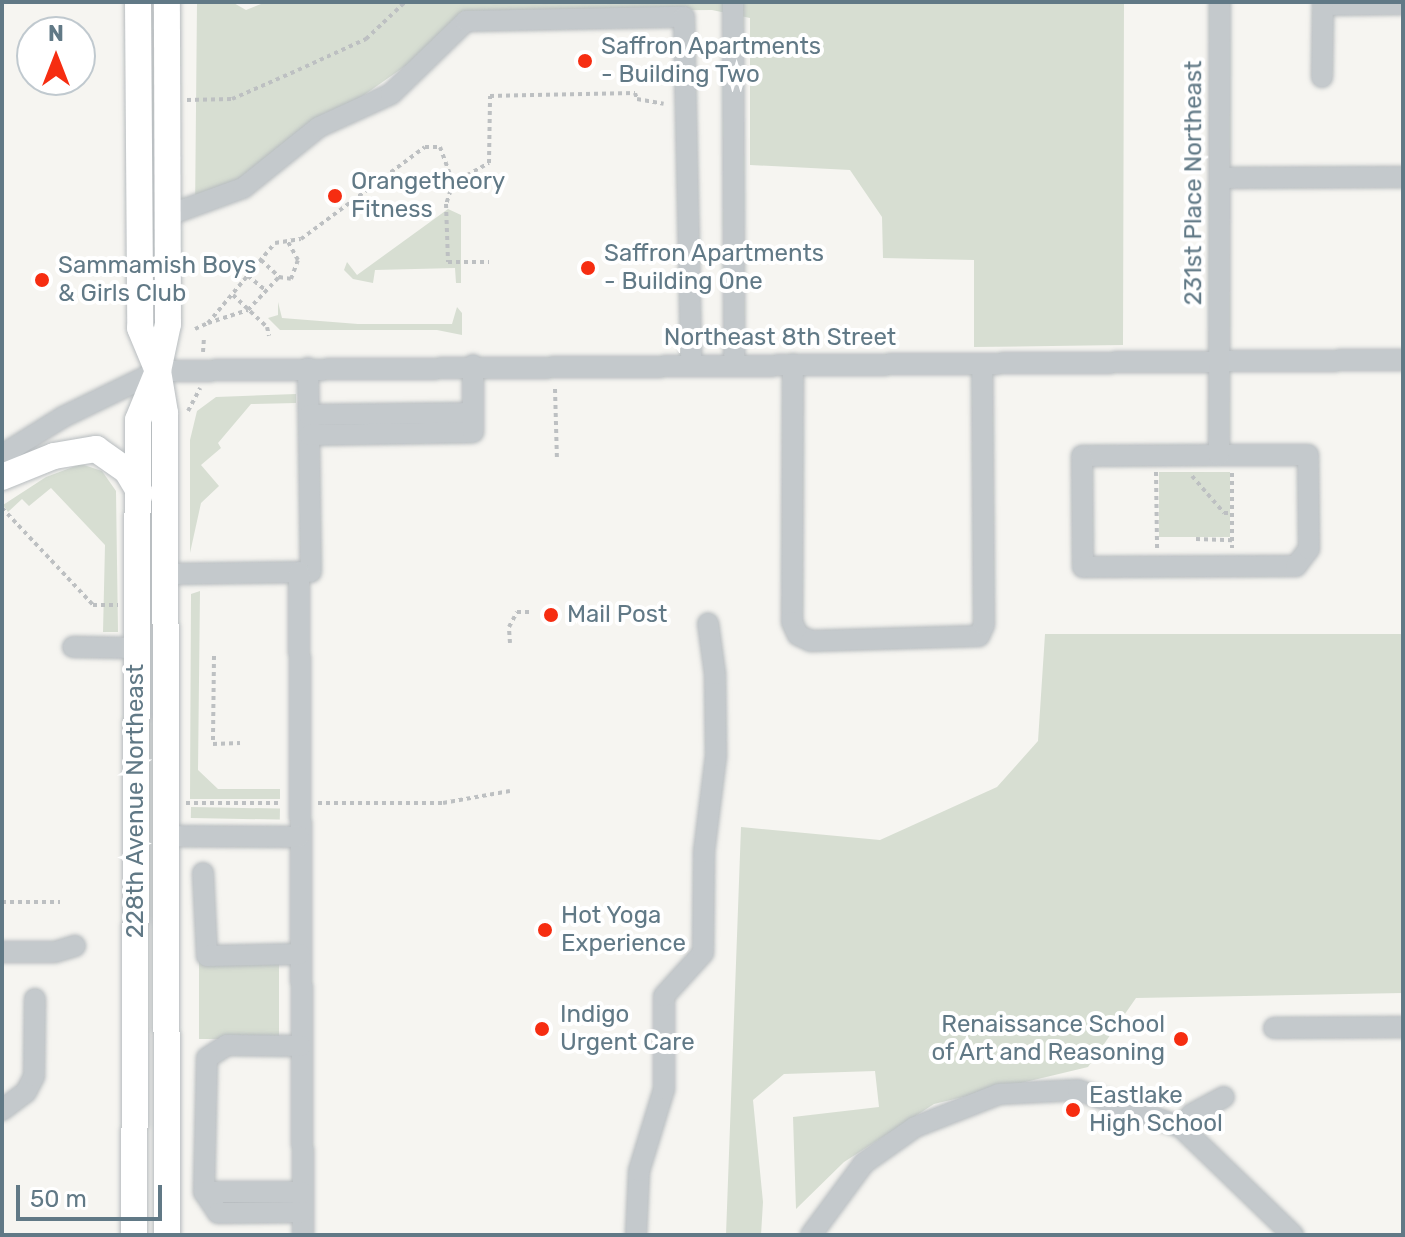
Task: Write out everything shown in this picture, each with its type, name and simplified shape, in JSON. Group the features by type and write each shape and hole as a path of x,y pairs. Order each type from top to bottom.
{"main road":[{"name":"228th Avenue Northeast","path":"138,2 140,328 158,371 165,413 167,1235"},
{"name":"228th Avenue Northeast","path":"134,1235 138,420 158,371 168,324 167,2"},
{"path":"2,477 54,456 96,449 127,471 140,493"},
{"path":"135,696 144,724 151,806 164,836"},
{"path":"137,833 148,840 154,905 165,929"},
{"path":"135,1145 147,1196 149,1235"}],"street":[{"path":"733,2 734,364"},
{"name":"231st Place Northeast","path":"1218,462 1220,2"},
{"path":"1322,77 1323,3 1403,4"},
{"path":"166,216 243,188 319,127 391,94 466,21 684,17 691,364"},
{"path":"1221,178 1403,177"},
{"name":"Northeast 8th Street","path":"158,371 473,365 1403,360"},
{"path":"793,364 792,622 798,635 811,641 979,636 984,625 982,364"},
{"path":"472,428 473,365"},
{"path":"308,368 311,572"},
{"path":"2,455 63,417 158,371"},
{"path":"309,430 472,428"},
{"path":"309,430 472,428"},
{"path":"1308,455 1309,549 1296,566 1083,567 1082,456 1218,462 1308,455"},
{"path":"163,574 299,572 303,1235"},
{"path":"636,1235 639,1171 664,1089 664,996 703,953 704,852 716,756 715,674 708,623"},
{"path":"73,647 135,648"},
{"path":"164,836 299,837"},
{"path":"203,873 207,956 300,954"},
{"path":"2,952 55,952 75,946"},
{"path":"2,1110 26,1092 34,1076 35,999"},
{"path":"1274,1028 1403,1027"},
{"path":"301,1046 227,1045 207,1058 206,1192 218,1213 302,1197"},
{"path":"811,1235 864,1163 915,1127 999,1094 1078,1090 1181,1127 1293,1235"},
{"path":"1181,1127 1192,1114 1224,1097"},
{"path":"206,1192 302,1197"}],"path":[{"path":"185,100 232,99 298,70 366,39 405,2"},
{"path":"453,183 489,163 490,96 635,93 637,99 664,104"},
{"path":"208,323 275,243 301,239 425,147 440,147 453,183 446,204 448,262 489,262"},
{"path":"261,260 279,277 291,279 297,272 298,260 288,241"},
{"path":"248,276 266,290"},
{"path":"195,329 248,310 279,277"},
{"path":"233,295 267,327 269,336"},
{"path":"555,389 557,459"},
{"path":"189,407 199,397"},
{"path":"1218,462 1232,470 1232,558"},
{"path":"1156,546 1156,470 1171,471"},
{"path":"1201,470 1184,472 1204,486 1224,513 1232,513"},
{"path":"2,508 93,605 121,605"},
{"path":"1196,539 1232,540"},
{"path":"510,643 509,627 517,612 531,612"},
{"path":"214,656 213,744 240,743"},
{"path":"186,803 443,803 510,791"},
{"path":"2,902 60,902"}],"shaded area":[{"path":"197,2 232,2 246,10 266,2 1124,2 1123,345 974,347 974,260 883,258 882,217 850,170 750,165 750,18 712,10 482,12 195,214"},
{"path":"448,209 461,215 461,283 456,283 455,268 375,270 373,283 353,279 344,270 347,262 357,275"},
{"path":"278,302 282,318 358,324 452,324 457,307 462,313 462,335 437,330 280,330 268,318 278,315"},
{"path":"296,394 296,403 251,404 218,443 221,448 201,465 219,486 201,503 190,553 190,440 197,411 216,397"},
{"path":"81,464 102,471 116,491 118,632 103,632 105,545 51,488 29,506 22,499 8,512 3,505 46,477"},
{"path":"1159,472 1230,472 1230,537 1159,537"},
{"path":"200,591 198,770 218,789 280,789 280,799 190,799 191,594"},
{"path":"1045,634 1403,634 1403,993 1136,998 1088,1067 934,1104 844,1162 796,1209 793,1117 879,1107 875,1071 784,1074 753,1100 763,1202 761,1235 726,1235 741,827 880,840 997,787 1038,741"},
{"path":"191,807 280,809 280,820 191,818"},
{"path":"199,960 279,960 279,1039 199,1039"}],"place":[{"name":"Saffron Apartments - Building Two","path":"585,61"},
{"name":"Orangetheory Fitness","path":"335,196"},
{"name":"Saffron Apartments - Building One","path":"588,268"},
{"name":"Sammamish Boys & Girls Club","path":"42,280"},
{"name":"Mail Post","path":"551,615"},
{"name":"Hot Yoga Experience","path":"545,930"},
{"name":"Indigo Urgent Care","path":"542,1029"},
{"name":"Renaissance School of Art and Reasoning","path":"1181,1039"},
{"name":"Eastlake High School","path":"1073,1110"}]}
